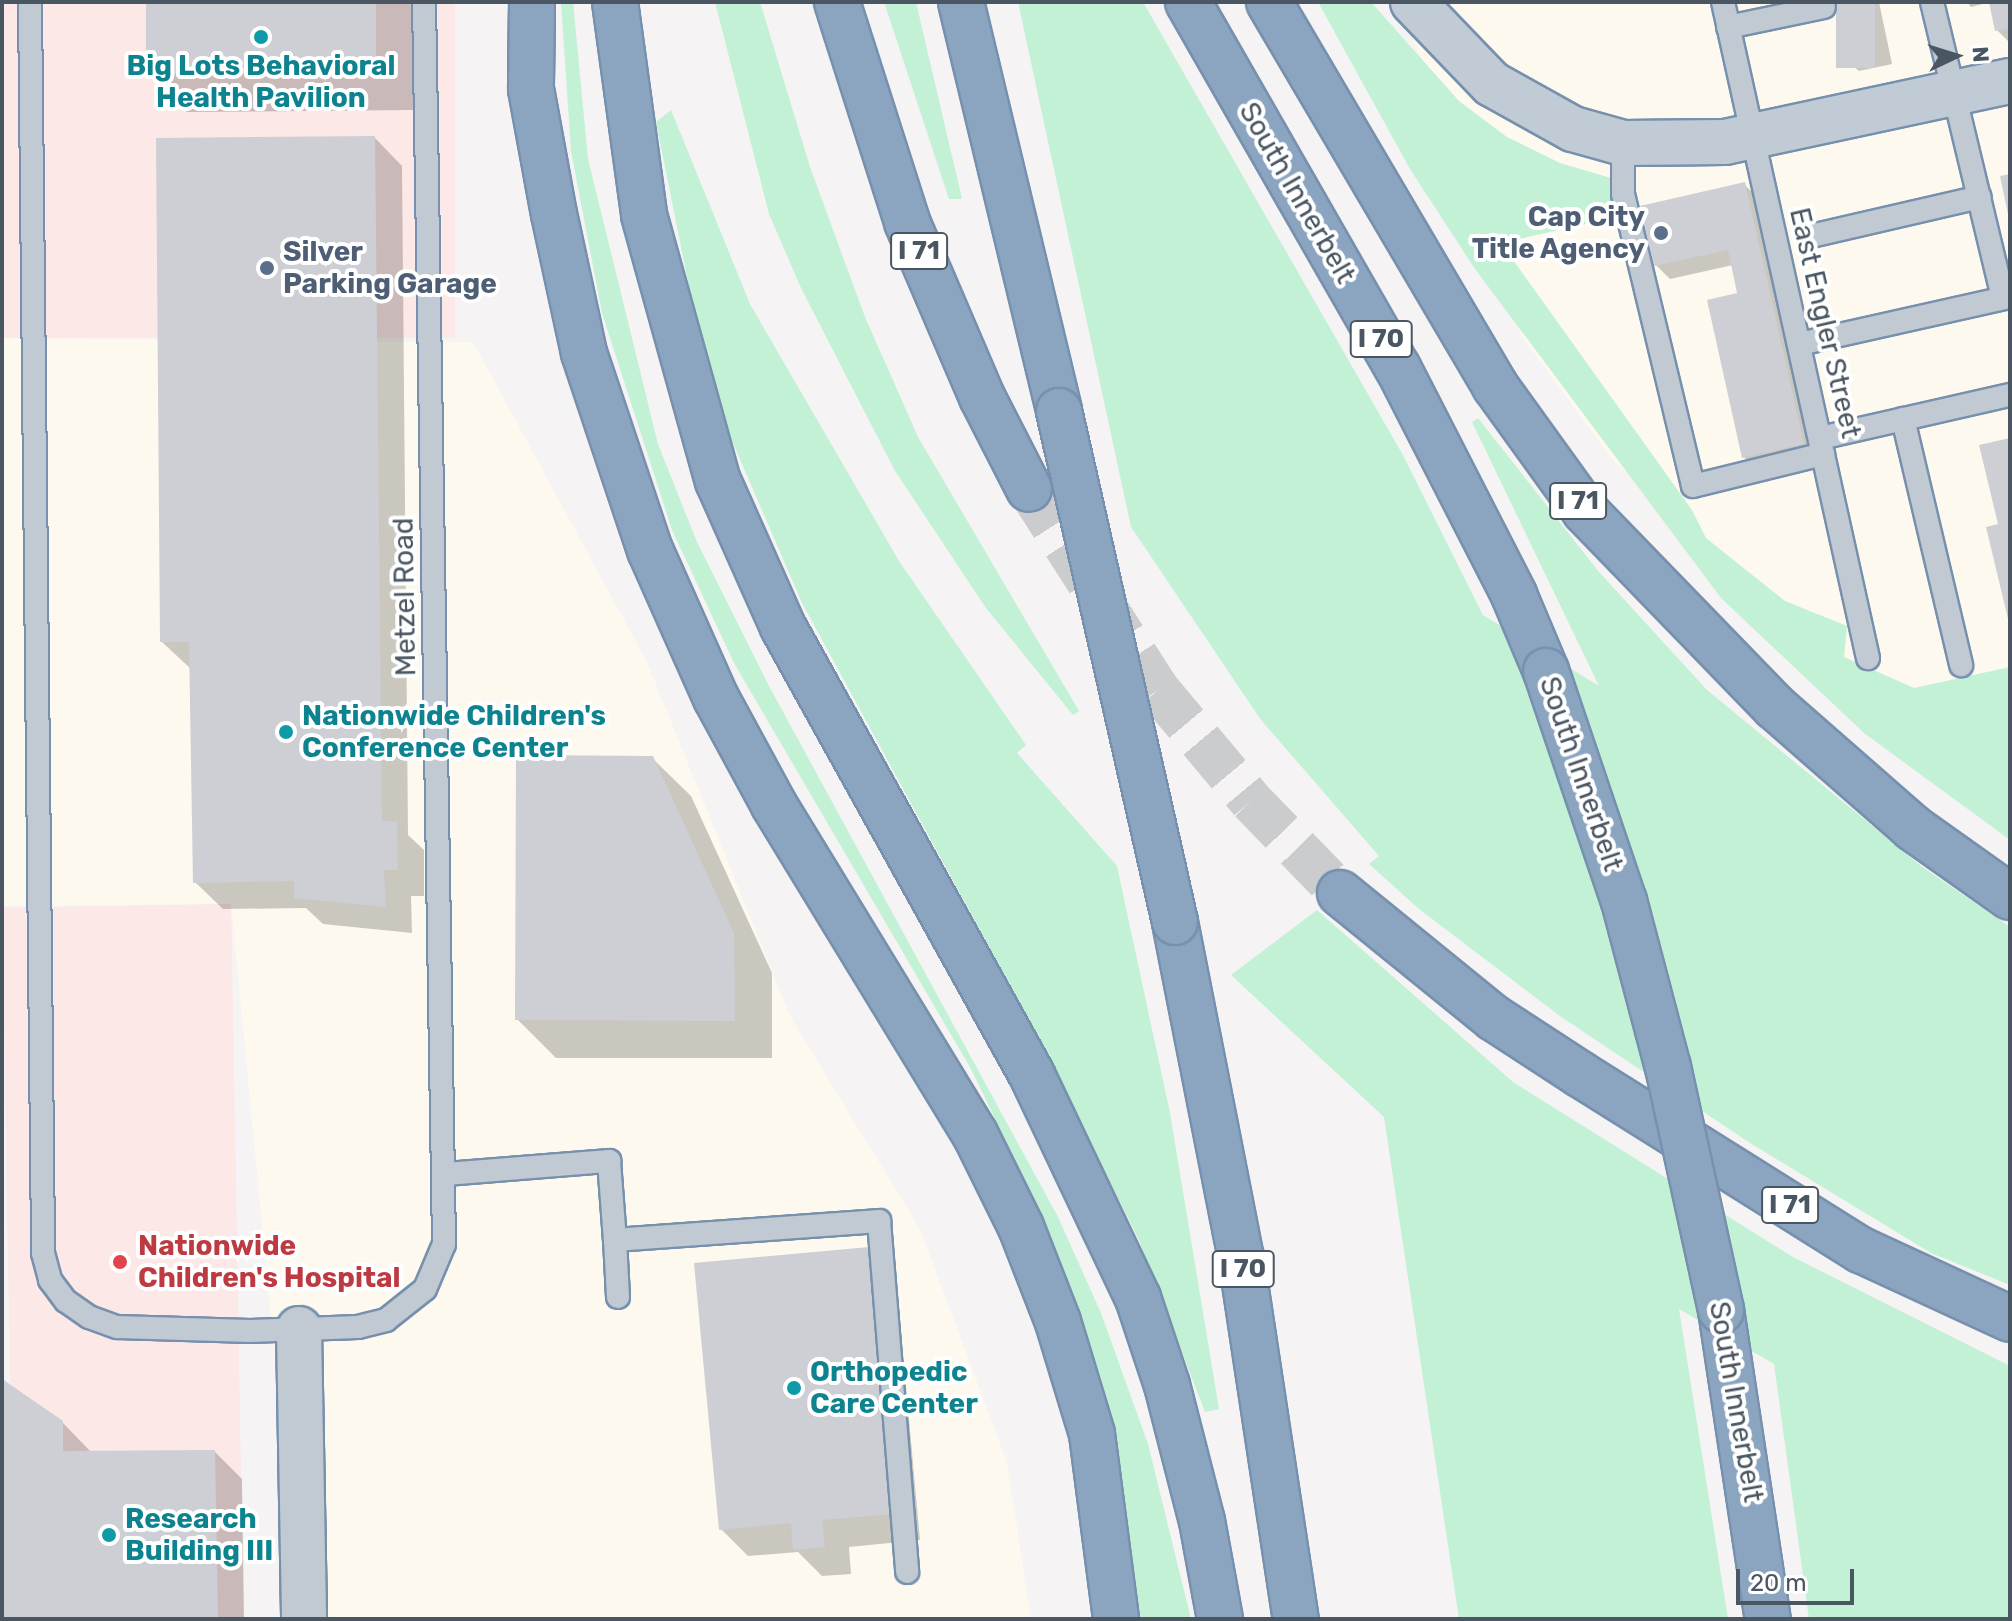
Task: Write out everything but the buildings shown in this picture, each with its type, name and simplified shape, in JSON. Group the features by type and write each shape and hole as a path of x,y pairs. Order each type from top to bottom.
{"highway":[{"path":"532,2 531,89 554,214 584,353 650,550 716,698 774,805 975,1134 1021,1227 1058,1322 1092,1434 1116,1619"},
{"path":"615,2 644,215 718,481 783,627 1032,1075 1138,1298 1167,1385 1202,1521 1220,1619"},
{"name":"I 71","path":"837,2 907,222 982,397 1029,489"},
{"name":"I 70","path":"961,2 1059,411 1175,922 1241,1257 1296,1619"},
{"name":"South Innerbelt","path":"1188,2 1398,368 1514,595 1546,671 1624,901 1668,1067 1721,1310 1768,1619"},
{"name":"I 71","path":"1269,2 1486,373 1585,511 1775,707 1913,828 2010,897"},
{"name":"I 71","path":"1340,893 1494,1018 1580,1074 1861,1250 2010,1319"}],"street":[{"path":"1413,2 1492,84 1573,129 1623,143 1692,146 1752,137 2010,81"},
{"path":"299,1329 304,1619"}],"lane":[{"name":"Metzel Road","path":"30,2 43,1253 50,1280 66,1301 89,1317 117,1327 299,1329 358,1327 408,1307 425,1289 444,1244 446,1174 436,929 439,813 424,2"},
{"name":"East Engler Street","path":"1723,2 1868,658"},
{"path":"1799,344 2006,297 1932,2"},
{"path":"1728,27 1824,7"},
{"path":"1623,143 1623,194 1693,486 1903,419 2010,395"},
{"path":"1811,236 1980,197"},
{"path":"1903,419 1961,665"},
{"path":"446,1174 609,1161 618,1297"},
{"path":"615,1240 879,1221 907,1572"}],"shaded area":[{"path":"2,2 455,2 455,338 2,338"},
{"path":"1397,2 2010,2 2010,703 1914,688 1844,657 1613,460 1521,335 1438,95"},
{"path":"2,338 473,342 647,662 791,1018 920,1229 1007,1462 1031,1619 300,1619 231,904 2,906"},
{"name":"Nationwide Children's Hospital","path":"231,904 243,1619 14,1619 2,908"}],"green space":[{"path":"561,2 573,2 588,159 658,444 697,542 769,686 1058,1217 1101,1313 1148,1444 1191,1619 1138,1619 1126,1518 1101,1403 1073,1301 1034,1199 971,1069 734,663 672,530 602,313 571,151"},
{"path":"715,2 760,2 810,167 865,317 918,437 1079,711 1073,715 986,608 895,471 801,288 769,214"},
{"path":"884,2 916,2 962,199 949,199"},
{"path":"1018,2 1143,2 1404,457 1483,615 1599,686 1472,422 1478,418 1599,572 1707,690 1921,866 2010,927 2010,1285 1931,1253 1750,1143 1560,1016 1419,909 1369,864 1379,856 1261,720 1131,527"},
{"path":"1318,2 1371,2 1459,101 1507,137 1560,163 1611,178 1613,218 1501,243 1692,510 1706,538 1785,601 1847,626 1844,657 1914,688 2010,667 2010,840 1864,733 1721,598 1475,269 1410,169"},
{"path":"671,110 750,304 899,561 1026,745 1017,753 1117,866 1170,1113 1219,1409 1205,1412 1138,1238 1036,1033 802,603 730,436 696,322 656,122"},
{"path":"1317,910 1513,1082 1793,1257 2010,1366 2010,1619 1809,1619 1774,1364 1679,1309 1728,1619 1459,1619 1384,1117 1231,975"}],"tunnel":[{"path":"1029,489 1158,690 1251,801 1340,893"}],"place":[{"name":"Big Lots Behavioral Health Pavilion","path":"261,37"},
{"name":"Cap City Title Agency","path":"1661,233"},
{"name":"Silver Parking Garage","path":"267,268"},
{"name":"Nationwide Children's Conference Center","path":"286,732"},
{"name":"Nationwide Children's Hospital","path":"120,1262"},
{"name":"Orthopedic Care Center","path":"794,1388"},
{"name":"Research Building III","path":"109,1535"}]}
